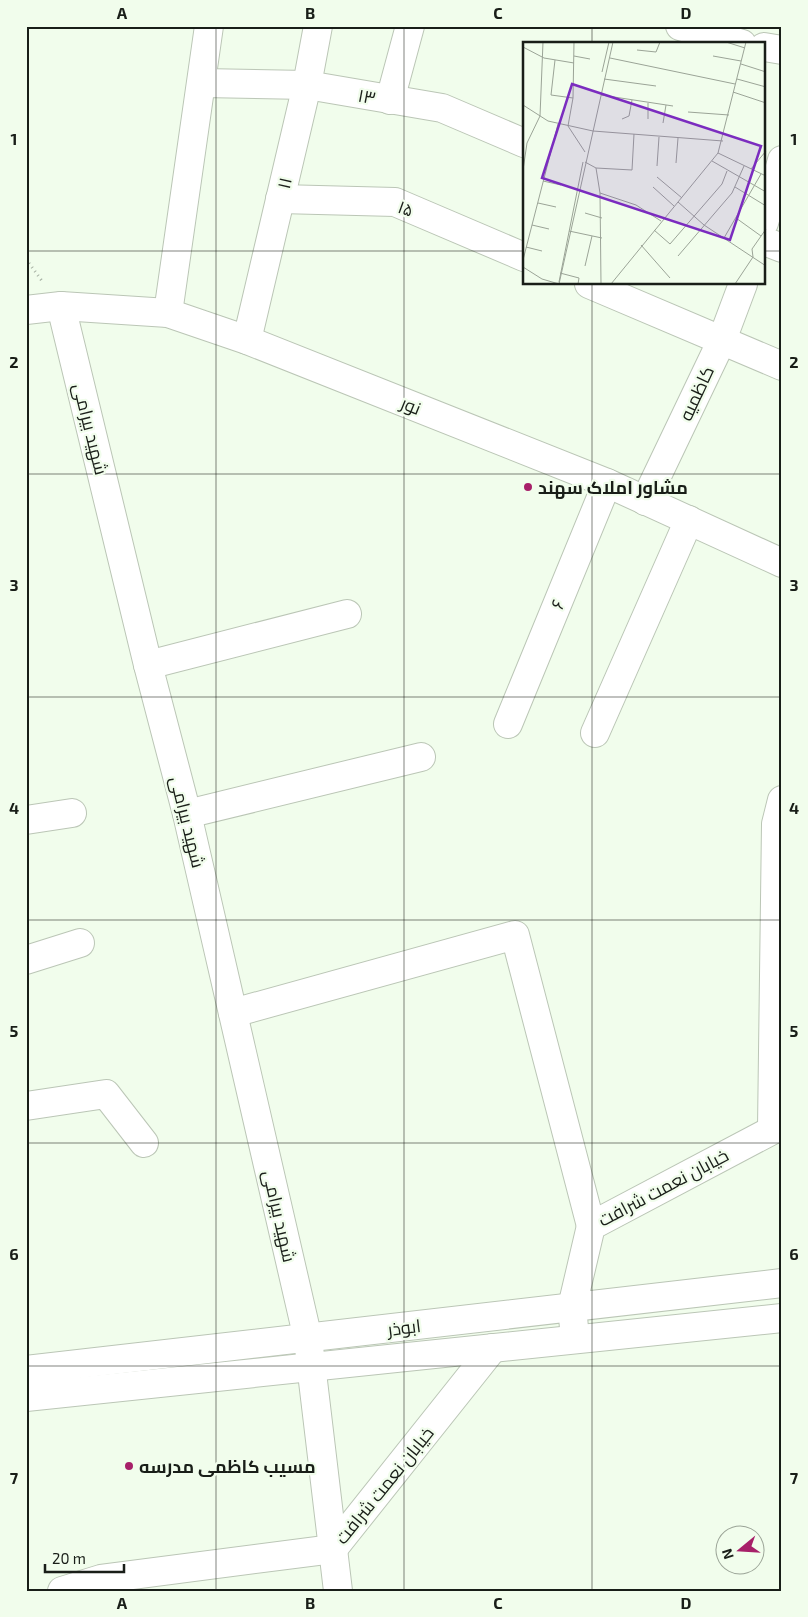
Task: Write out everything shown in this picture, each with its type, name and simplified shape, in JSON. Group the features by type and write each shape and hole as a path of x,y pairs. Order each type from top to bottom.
{"street":[{"path":"168,313 209,26"},
{"name":"۱۱","path":"247,340 307,85 318,26"},
{"path":"390,100 410,26"},
{"path":"680,26 735,42"},
{"path":"766,48 782,50"},
{"name":"۱۳","path":"202,83 307,85 442,108 523,143"},
{"path":"766,216 782,160"},
{"name":"۱۵","path":"280,199 395,202 523,256"},
{"path":"766,242 782,248"},
{"path":"591,285 782,366"},
{"name":"کاظمیه","path":"645,501 722,340 743,285"},
{"name":"نور","path":"26,310 61,306 168,313 247,340 607,483 782,563"},
{"name":"شهید بیرامی","path":"61,306 148,665 187,814 308,1339 338,1591"},
{"name":"۶","path":"508,724 607,483"},
{"path":"595,733 689,520"},
{"path":"148,665 347,614"},
{"path":"187,814 421,757"},
{"path":"777,1126 776,824 782,800"},
{"path":"26,820 72,814"},
{"path":"233,1013 515,935 590,1226"},
{"path":"26,960 80,943"},
{"path":"26,1106 106,1094 144,1143"},
{"name":"خیابان نعمت شرافت","path":"574,1338 572,1307 590,1226 777,1126"},
{"name":"ابوذر","path":"26,1370 782,1283"},
{"name":"ابوذر","path":"26,1396 782,1318"},
{"name":"خیابان نعمت شرافت","path":"62,1591 333,1549 493,1348"}],"place":[{"name":"مشاور املاک سهند","path":"528,487"},
{"name":"مسیب کاظمی مدرسه","path":"129,1466"}]}
